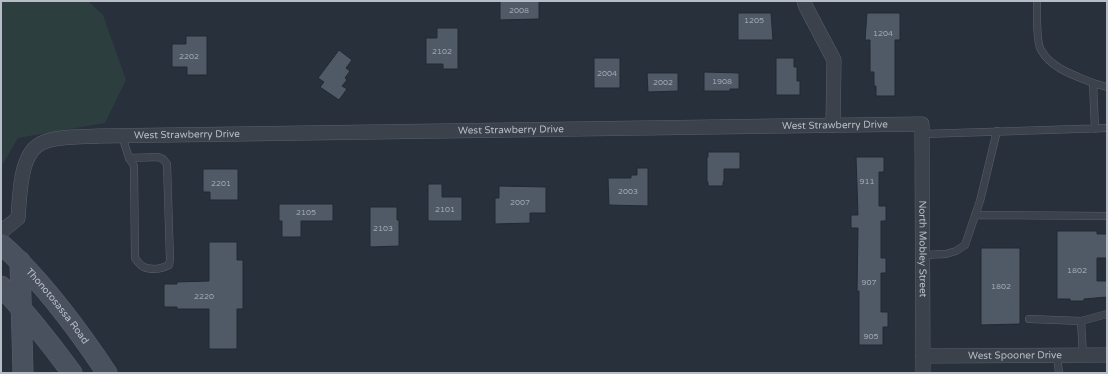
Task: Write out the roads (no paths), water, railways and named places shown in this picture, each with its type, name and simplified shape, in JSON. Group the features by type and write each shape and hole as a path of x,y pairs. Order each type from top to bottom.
{"main road":[{"name":"Thonotosassa Road","path":"1,244 20,261 85,340 107,373"},
{"path":"20,261 23,373"},
{"path":"1,286 50,342 72,373"}],"street":[{"path":"804,1 834,60 833,125"},
{"name":"West Strawberry Drive","path":"1,232 18,218 23,173 28,157 34,148 43,142 58,139 100,136 833,125 922,129"},
{"name":"North Mobley Street","path":"922,129 924,373"},
{"name":"West Spooner Drive","path":"923,356 1107,355"}],"lane":[{"path":"1037,1 1040,50 1055,66 1107,88"},
{"path":"1093,83 1095,128"},
{"path":"922,129 997,131 1107,128"},
{"path":"923,255 946,254 956,251 965,245 980,201 997,131"},
{"path":"122,136 129,158 134,166 135,258 140,265 147,269 165,268 169,265 170,260 167,164 163,159 158,157 129,158"},
{"path":"975,215 1107,216"},
{"path":"1029,319 1082,321 1107,314"},
{"path":"1082,321 1083,355"},
{"path":"1057,355 1059,373"}]}
